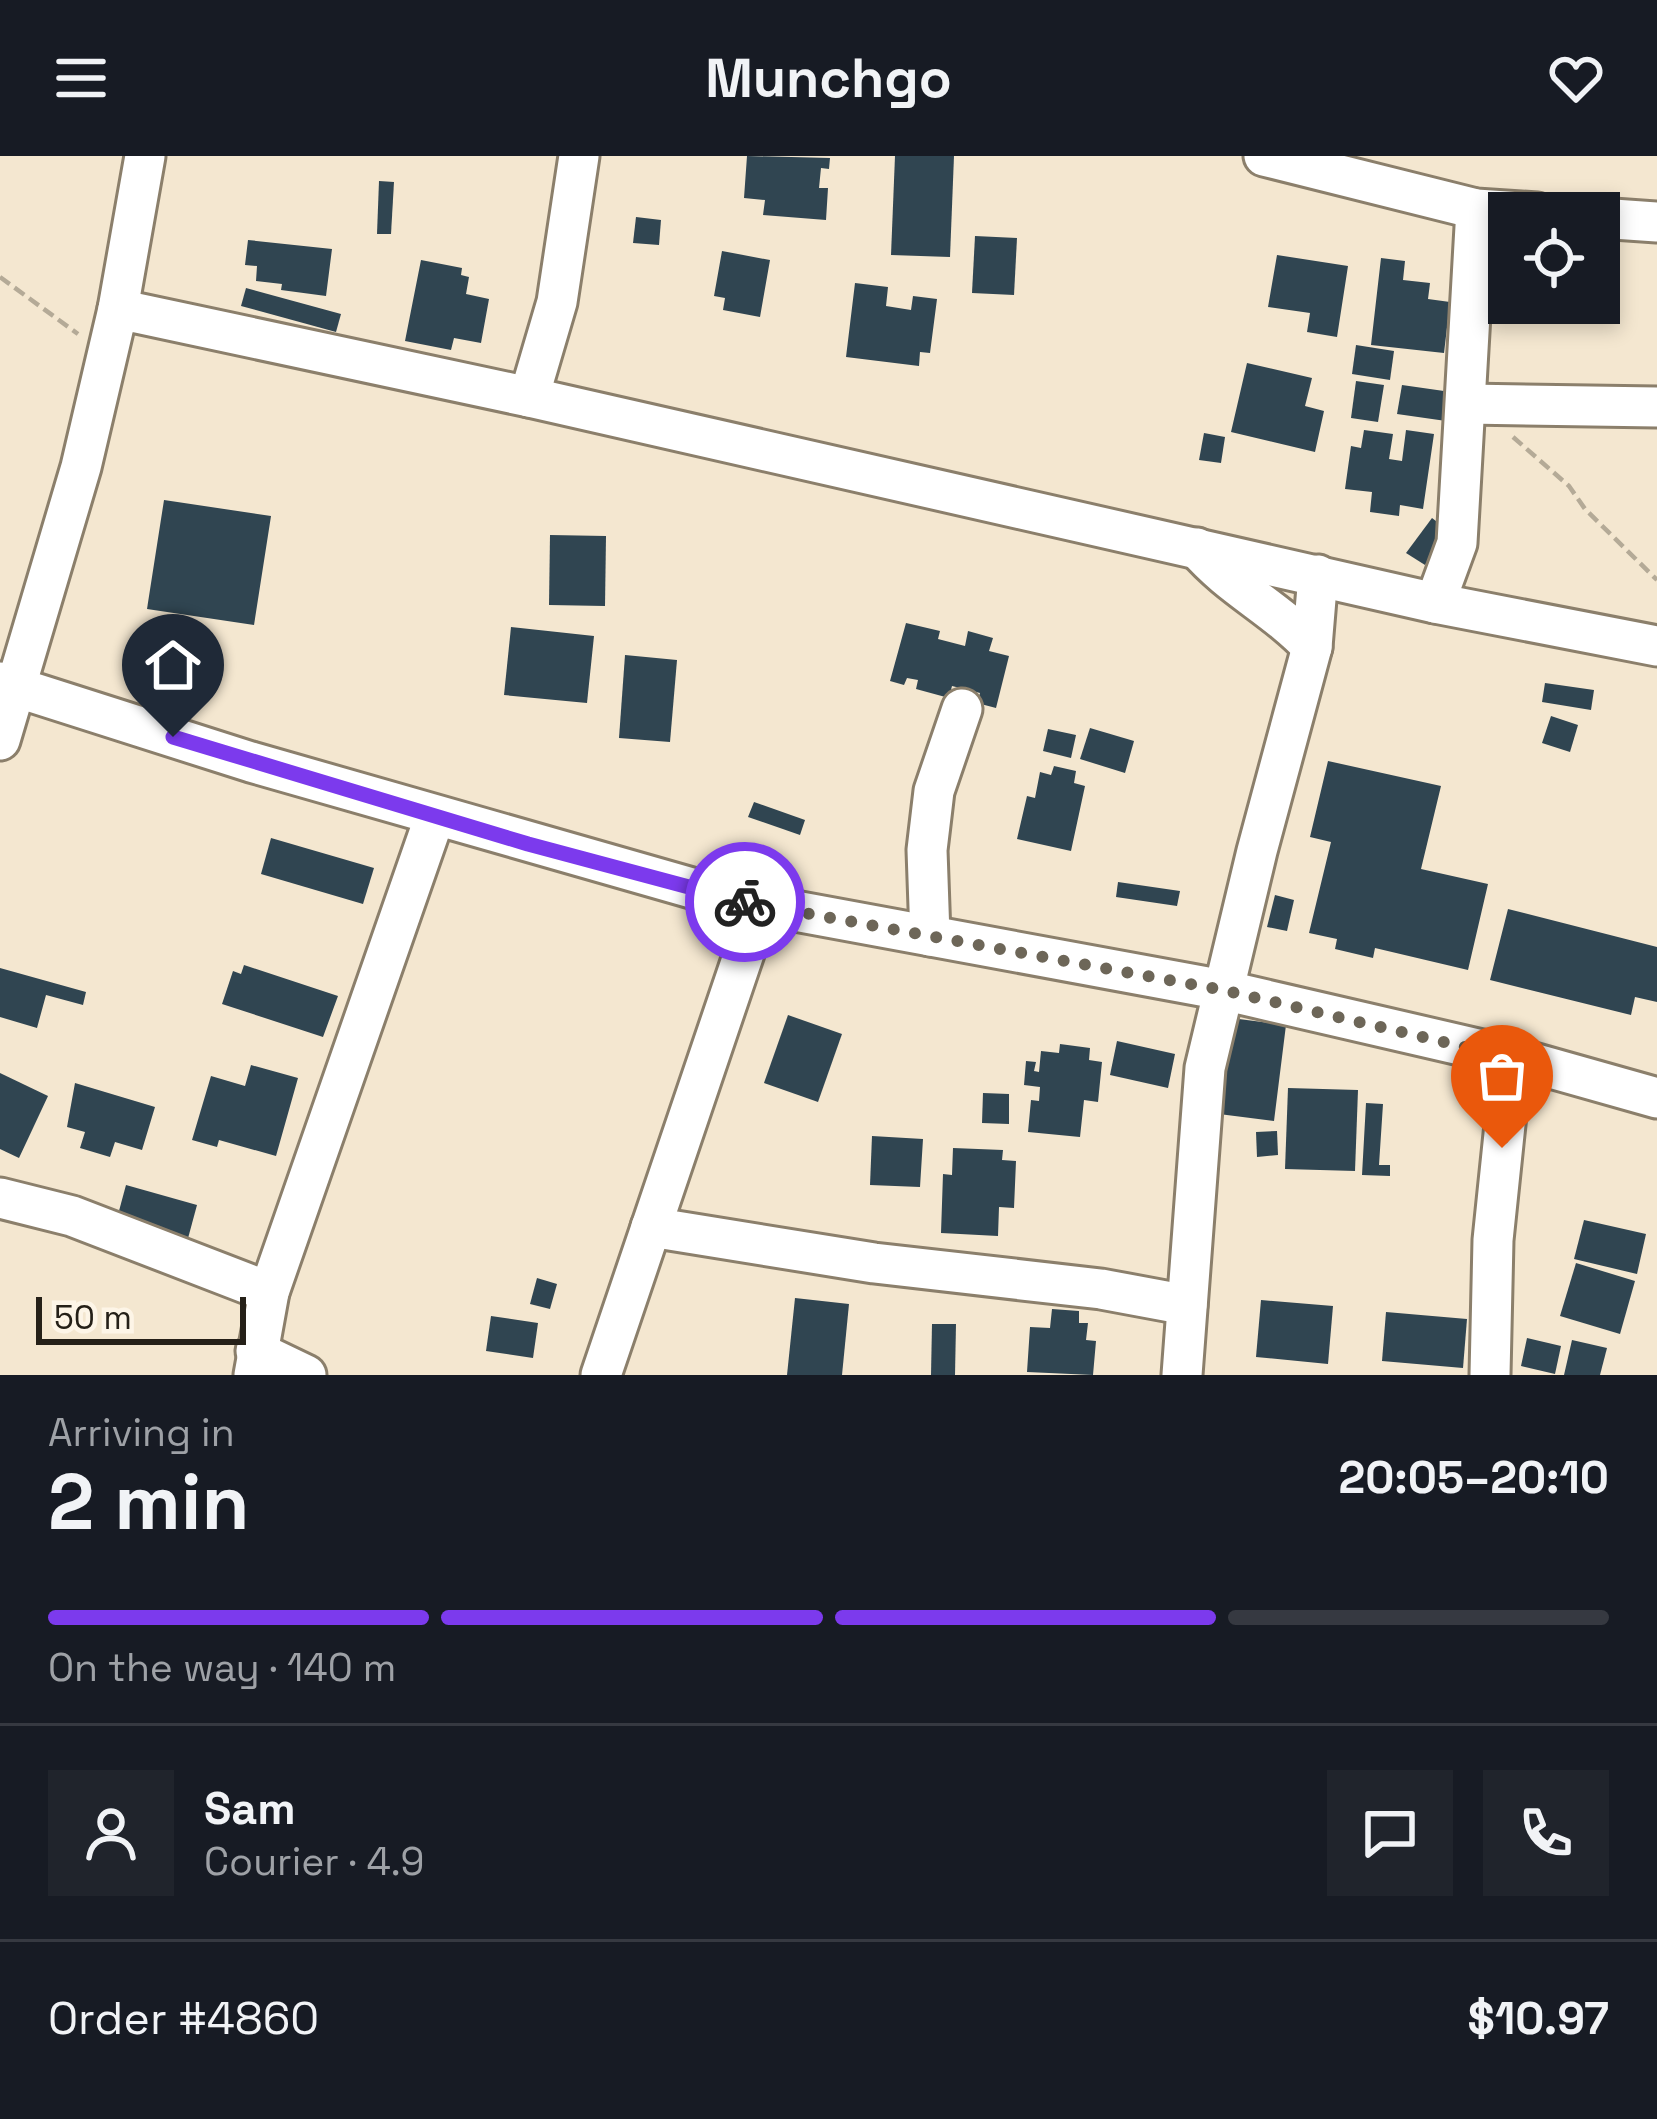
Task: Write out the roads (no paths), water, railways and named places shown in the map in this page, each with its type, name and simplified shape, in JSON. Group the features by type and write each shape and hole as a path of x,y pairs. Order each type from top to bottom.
{"street":[{"path":"0,740 9,685 81,467 118,309 145,156"},
{"path":"529,398 557,302 578,156"},
{"path":"1264,156 1488,209"},
{"path":"1436,603 1457,543 1480,404 1476,208"},
{"path":"1620,219 1657,222"},
{"path":"118,309 1436,603 1657,646"},
{"path":"1480,404 1657,407"},
{"path":"1197,548 1233,584 1270,608 1312,647"},
{"path":"1182,1375 1205,1068 1312,647 1318,575"},
{"path":"9,685 435,816 760,906 1223,990 1512,1058 1657,1098"},
{"path":"930,936 927,850 934,791 962,709"},
{"path":"306,1375 255,1363 269,1292 435,816"},
{"path":"602,1375 760,906"},
{"path":"1490,1375 1492,1240 1512,1058"},
{"path":"0,1198 72,1216 269,1292"},
{"path":"651,1227 874,1264 1101,1289 1187,1304"}]}
